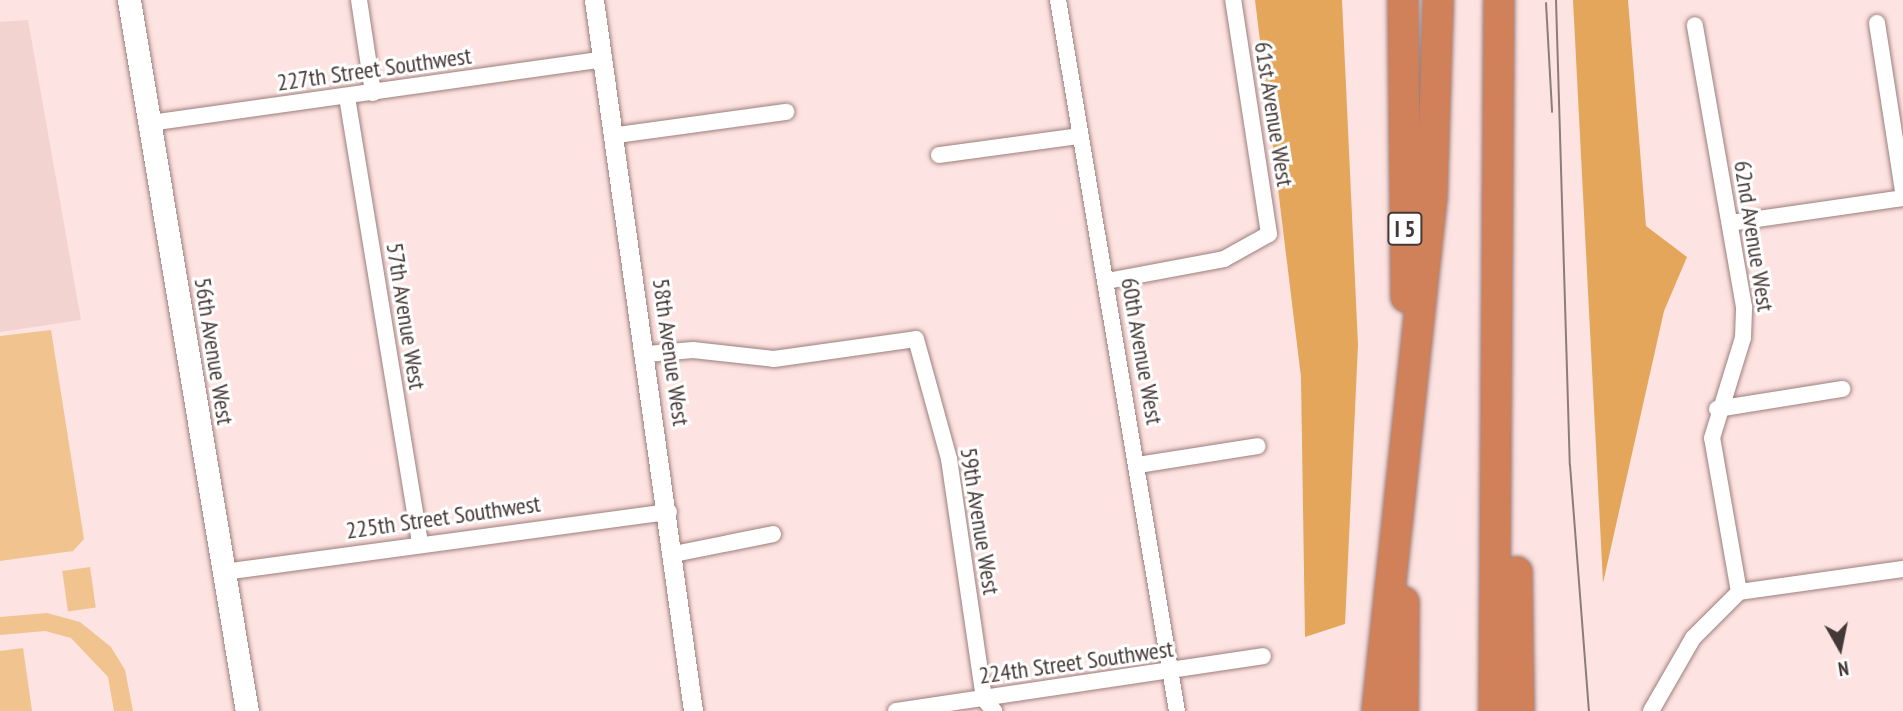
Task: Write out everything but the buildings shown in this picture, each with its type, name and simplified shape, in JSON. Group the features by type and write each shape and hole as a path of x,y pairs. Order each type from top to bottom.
{"highway":[{"name":"I 5","path":"1402,711 1407,457 1403,0"},
{"path":"1377,711 1407,457 1432,196 1438,0"},
{"path":"1494,711 1501,412 1499,0"},
{"path":"1501,412 1517,479 1520,711"}],"main road":[{"name":"56th Avenue West","path":"129,0 247,711"}],"street":[{"path":"359,0 373,93"},
{"name":"58th Avenue West","path":"593,0 617,135 694,711"},
{"name":"60th Avenue West","path":"1058,0 1177,711"},
{"name":"61st Avenue West","path":"1107,281 1224,259 1269,234 1233,0"},
{"path":"1877,23 1903,190"},
{"name":"62nd Avenue West","path":"1695,25 1730,223 1745,328 1717,409 1713,451 1739,592"},
{"name":"227th Street Southwest","path":"150,123 604,59"},
{"name":"57th Avenue West","path":"347,97 420,543"},
{"path":"617,135 786,112"},
{"path":"939,155 1080,136"},
{"path":"1730,223 1903,198"},
{"name":"59th Avenue West","path":"647,354 693,350 774,359 916,339 949,459 989,705"},
{"path":"1717,409 1842,389"},
{"path":"1138,466 1258,446"},
{"name":"225th Street Southwest","path":"224,572 420,543 668,512"},
{"path":"674,554 773,534"},
{"path":"1651,711 1693,638 1739,592 1903,569"},
{"name":"224th Street Southwest","path":"896,711 989,705 1263,656"}],"shaded area":[{"path":"1255,0 1342,0 1358,345 1345,624 1305,637 1301,377"},
{"path":"1573,0 1628,0 1646,226 1687,257 1664,311 1603,583"},
{"path":"28,20 81,320 0,332 0,22"},
{"path":"51,330 84,539 73,551 0,561 0,336"},
{"path":"90,567 96,608 68,611 62,571"},
{"path":"47,613 80,622 111,647 125,670 133,711 114,711 108,677 71,638 45,631 0,635 0,617"},
{"path":"23,648 32,711 0,711 0,651"}],"tram line":[{"path":"1556,0 1570,465 1589,711"},
{"path":"1546,3 1552,112"}]}
